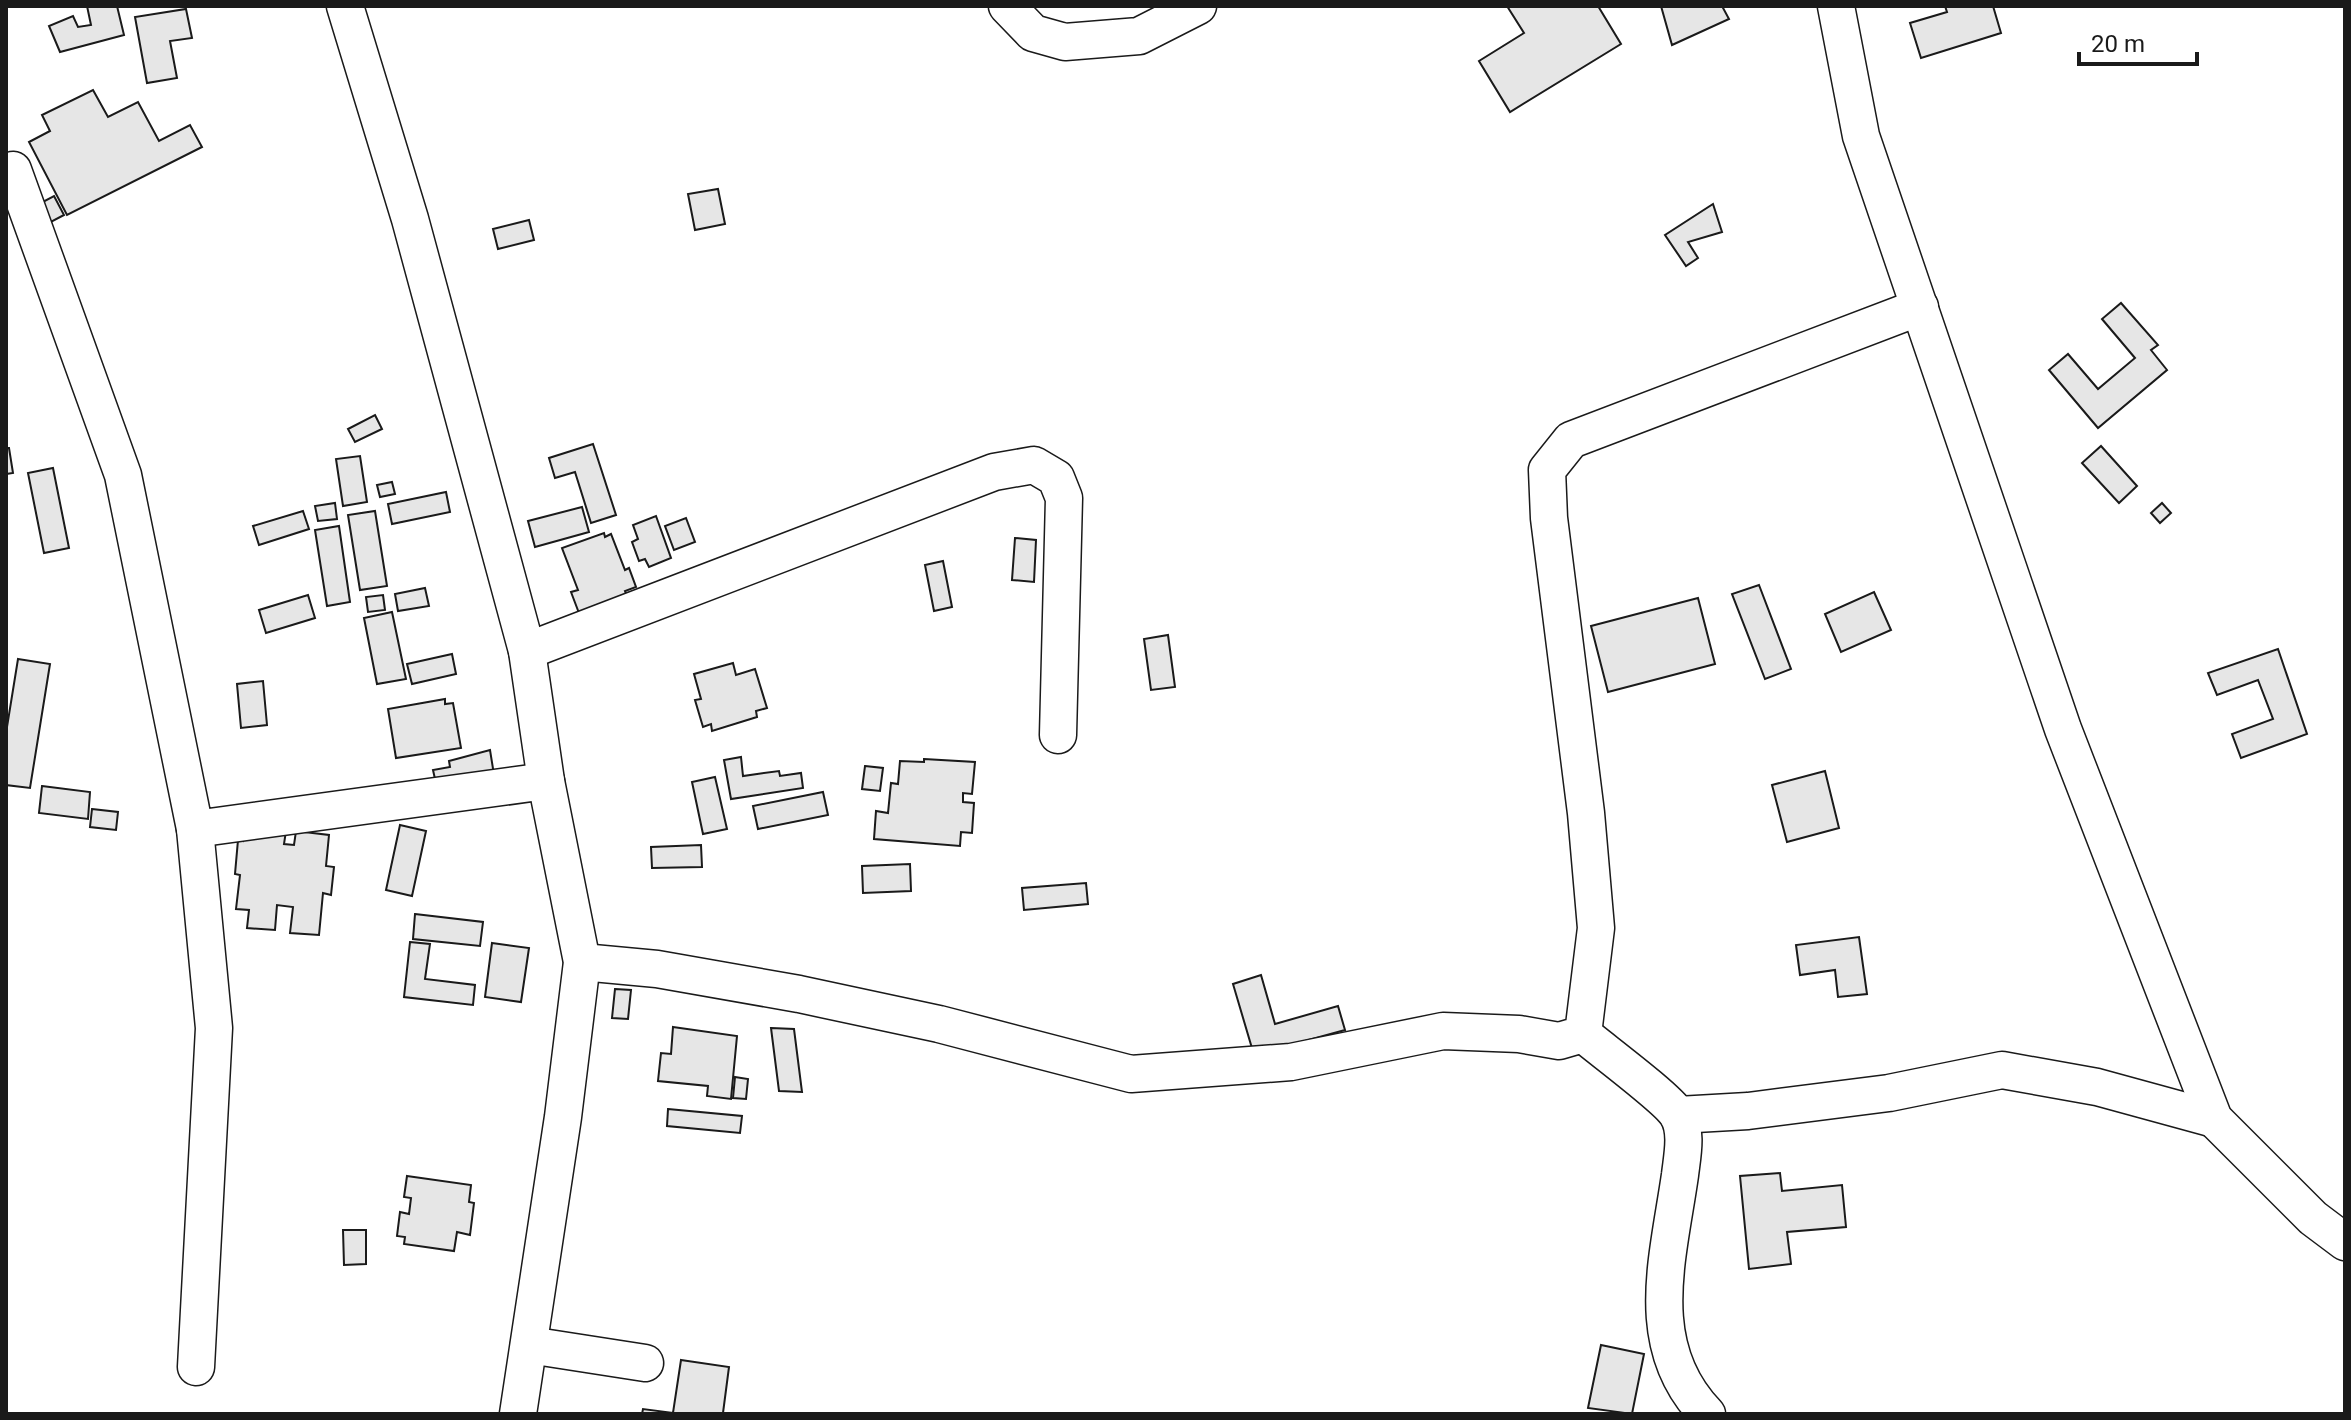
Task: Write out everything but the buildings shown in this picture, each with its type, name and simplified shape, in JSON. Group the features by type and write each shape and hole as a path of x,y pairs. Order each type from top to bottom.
{"street":[{"path":"345,6 410,219 527,651 546,781 582,962 563,1117 518,1414"},
{"path":"1007,6 1033,33 1065,42 1139,36 1198,6"},
{"path":"1836,6 1861,136 2063,729 2214,1119 2313,1218 2345,1242"},
{"path":"13,170 123,475 195,829 214,1028 196,1367"},
{"path":"1583,1034 1596,928 1586,813 1549,518 1547,470 1571,440 1920,307"},
{"path":"527,651 994,472 1034,465 1056,478 1064,498 1058,735"},
{"path":"195,829 546,781"},
{"path":"582,962 657,969 799,994 939,1024 1131,1074 1291,1062 1443,1031 1519,1034 1559,1041 1583,1034"},
{"path":"1583,1034 1678,1115 1684,1146 1662,1325 1672,1364 1694,1401 1707,1414"},
{"path":"1678,1115 1748,1111 1889,1093 2002,1070 2097,1087 2214,1119"},
{"path":"529,1345 645,1363"}]}
